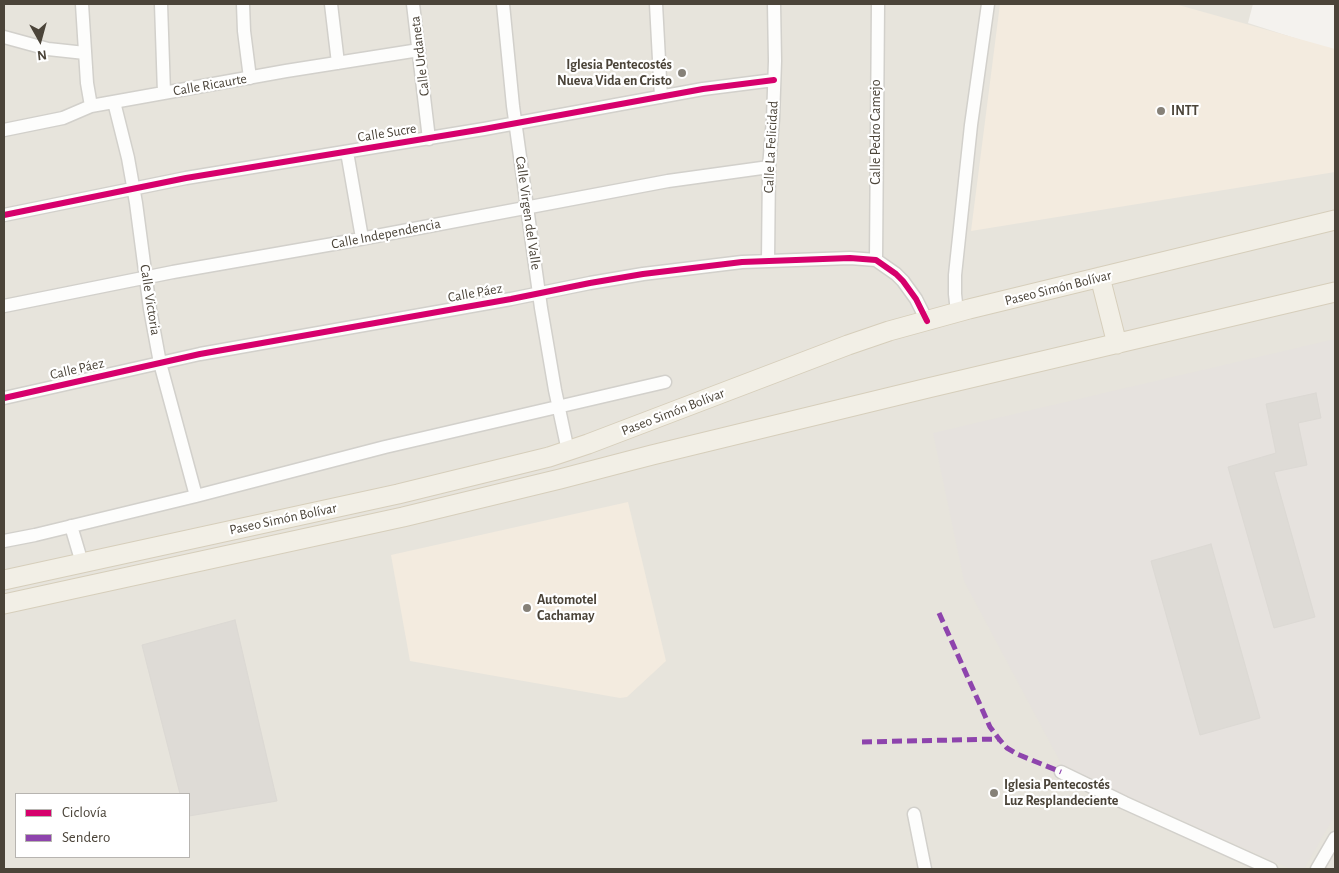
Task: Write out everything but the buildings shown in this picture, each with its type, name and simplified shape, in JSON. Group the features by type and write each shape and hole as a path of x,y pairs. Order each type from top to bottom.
{"main road":[{"name":"Paseo Simón Bolívar","path":"4,580 407,492 549,457 648,422 889,331 957,312 1335,220"},
{"path":"1100,277 1117,344"},
{"name":"Paseo Simón Bolívar","path":"4,604 403,517 928,388 1335,292"}],"street":[{"path":"82,4 84,53 91,106"},
{"path":"161,4 164,93"},
{"path":"243,4 244,31 250,78"},
{"path":"331,4 338,63"},
{"name":"Calle Urdaneta","path":"414,4 429,139"},
{"name":"Calle Virgen del Valle","path":"502,4 539,293 558,406 568,451"},
{"path":"656,4 660,97"},
{"name":"Calle La Felicidad","path":"768,261 769,167 774,80 774,4"},
{"name":"Calle Pedro Camejo","path":"876,260 878,4"},
{"path":"957,312 955,275 971,125 988,4"},
{"path":"4,37 48,48 84,53"},
{"name":"Calle Ricaurte","path":"4,130 63,118 91,106 419,50"},
{"name":"Calle Sucre","path":"4,215 186,178 429,139 703,89 774,80"},
{"name":"Calle Victoria","path":"114,102 124,136 134,189 150,309 160,363 196,496"},
{"path":"346,152 362,238"},
{"name":"Calle Independencia","path":"4,306 146,277 668,181 769,167"},
{"name":"Calle Páez","path":"4,398 200,354 653,273 719,264 768,261 850,258 876,260"},
{"path":"876,260 903,281 916,299 927,321"},
{"path":"4,541 196,496 385,447 665,382"},
{"path":"71,526 82,563"},
{"path":"1061,772 1271,869"},
{"path":"914,814 925,869"},
{"path":"1317,869 1335,838"}],"shaded area":[{"path":"4,4 1253,4 1248,23 1335,51 1335,869 4,869"},
{"name":"INTT","path":"1000,4 1175,4 1335,49 1335,172 971,231"},
{"path":"1335,339 1335,815 1304,869 1291,869 1063,767 964,581 933,433"},
{"name":"Automotel Cachamay","path":"628,502 666,661 627,697 620,698 410,661 391,555"}],"marked path":[{"path":"939,613 990,727 999,739 1007,748 1017,754 1061,772"},
{"path":"862,742 999,739"}],"cycle path":[{"path":"4,215 186,178 484,129 703,89 774,80"},
{"path":"4,398 200,354 643,274 742,262 850,258 876,260 903,281 916,299 927,321"}],"place":[{"name":"Iglesia Pentecostés Nueva Vida en Cristo","path":"682,73"},
{"name":"INTT","path":"1161,111"},
{"name":"Automotel Cachamay","path":"527,608"},
{"name":"Iglesia Pentecostés Luz Resplandeciente","path":"994,793"}]}
